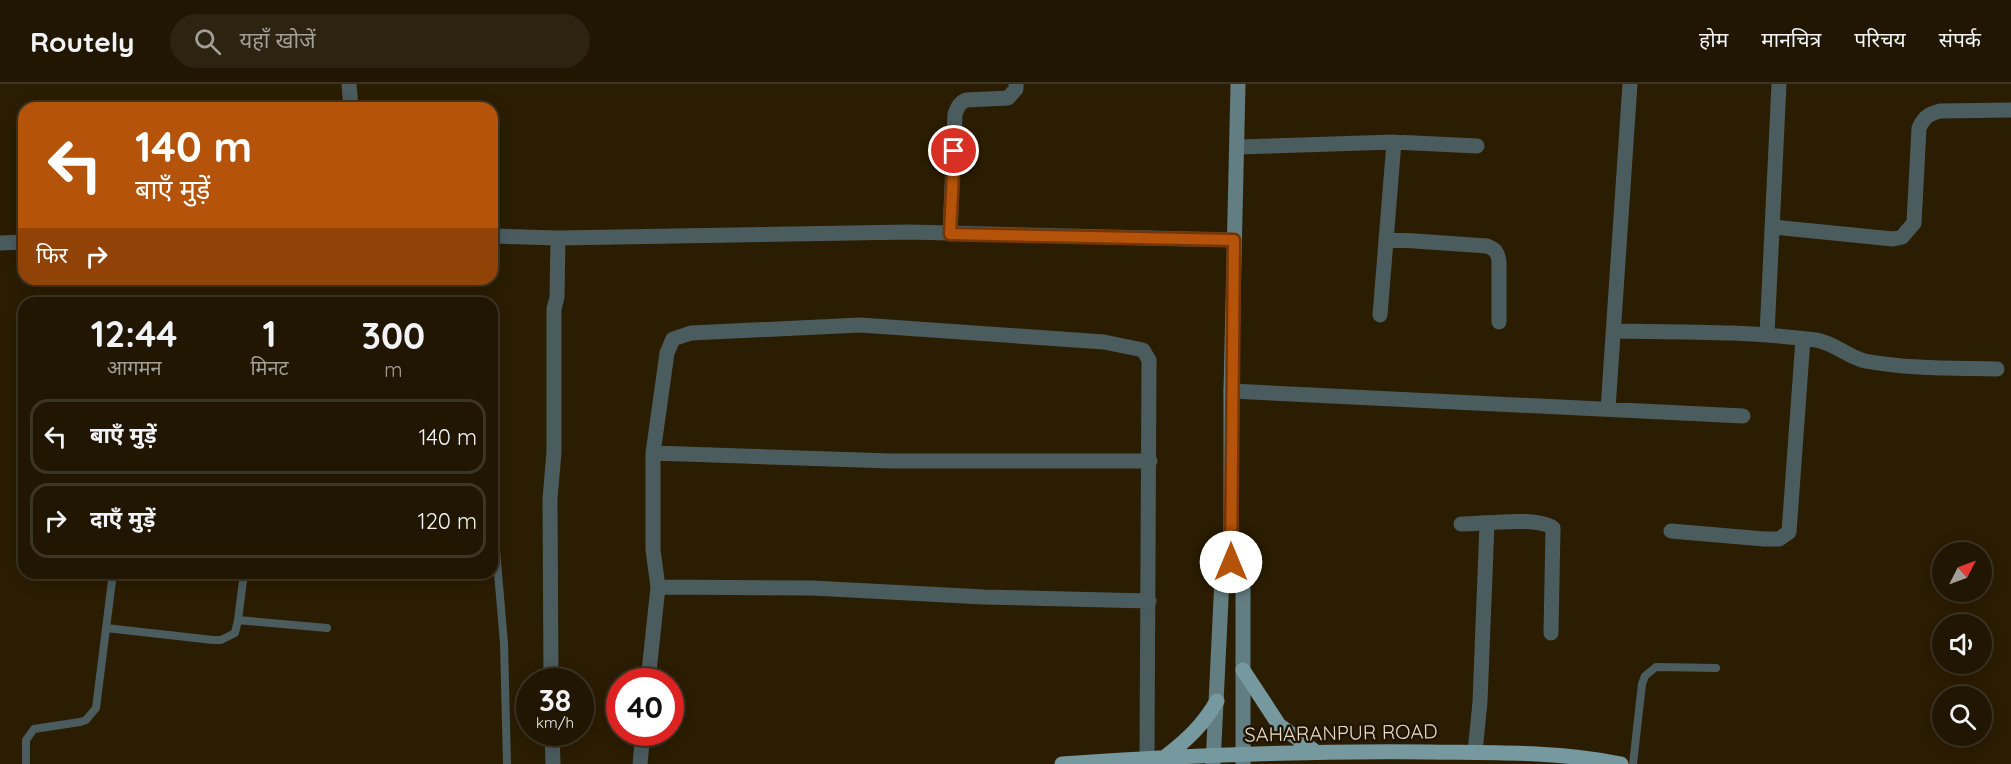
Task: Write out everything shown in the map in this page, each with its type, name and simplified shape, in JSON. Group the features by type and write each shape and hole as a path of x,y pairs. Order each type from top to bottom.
{"main road":[{"path":"1243,670 1279,724 1316,752"},
{"path":"1165,757 1190,738 1204,722 1217,701"},
{"name":"SAHARANPUR ROAD","path":"1062,764 1165,757 1244,760 1316,752 1475,753 1546,756 1621,764"}],"street":[{"path":"349,84 350,102"},
{"path":"950,234 957,108 960,102 966,100 1008,98 1016,89 1016,84"},
{"path":"1214,760 1222,579 1231,562 1231,391 1238,84"},
{"path":"1608,409 1630,84"},
{"path":"1767,334 1779,84"},
{"path":"1773,228 1893,239 1902,237 1914,223 1919,128 1923,119 1940,111 2011,110"},
{"path":"1238,147 1394,142 1477,146"},
{"path":"1380,315 1394,142"},
{"path":"498,236 558,238 909,232 1234,240"},
{"path":"550,668 550,499 554,452 554,309 557,297 558,238"},
{"path":"1386,239 1487,246 1494,249 1499,255 1499,322"},
{"path":"0,243 18,242"},
{"path":"649,668 658,587 653,550 653,453 667,353 673,339 691,333 860,325 1104,342 1143,350 1149,360 1147,758"},
{"path":"1615,331 1767,334 1830,344 1867,362 1928,368 1997,369"},
{"path":"1671,531 1764,539 1779,538 1789,532 1803,339"},
{"path":"1231,391 1743,416"},
{"path":"653,453 891,461 1150,461"},
{"path":"1461,524 1526,522 1545,524 1552,528 1551,633"},
{"path":"1475,753 1480,702 1487,524"},
{"path":"1231,562 1243,581 1244,760"},
{"path":"658,587 812,588 984,597 1149,601"},
{"path":"552,746 553,764"},
{"path":"639,764 641,746"}],"lane":[{"path":"498,573 504,643 507,764"},
{"path":"26,764 26,740 34,729 86,720 96,708 111,579"},
{"path":"106,628 221,639 235,633 243,579"},
{"path":"238,620 327,628"},
{"path":"1633,764 1638,712 1645,676 1656,667 1716,668"}],"route":[{"path":"954,151 950,234 1234,240 1231,562"}]}
